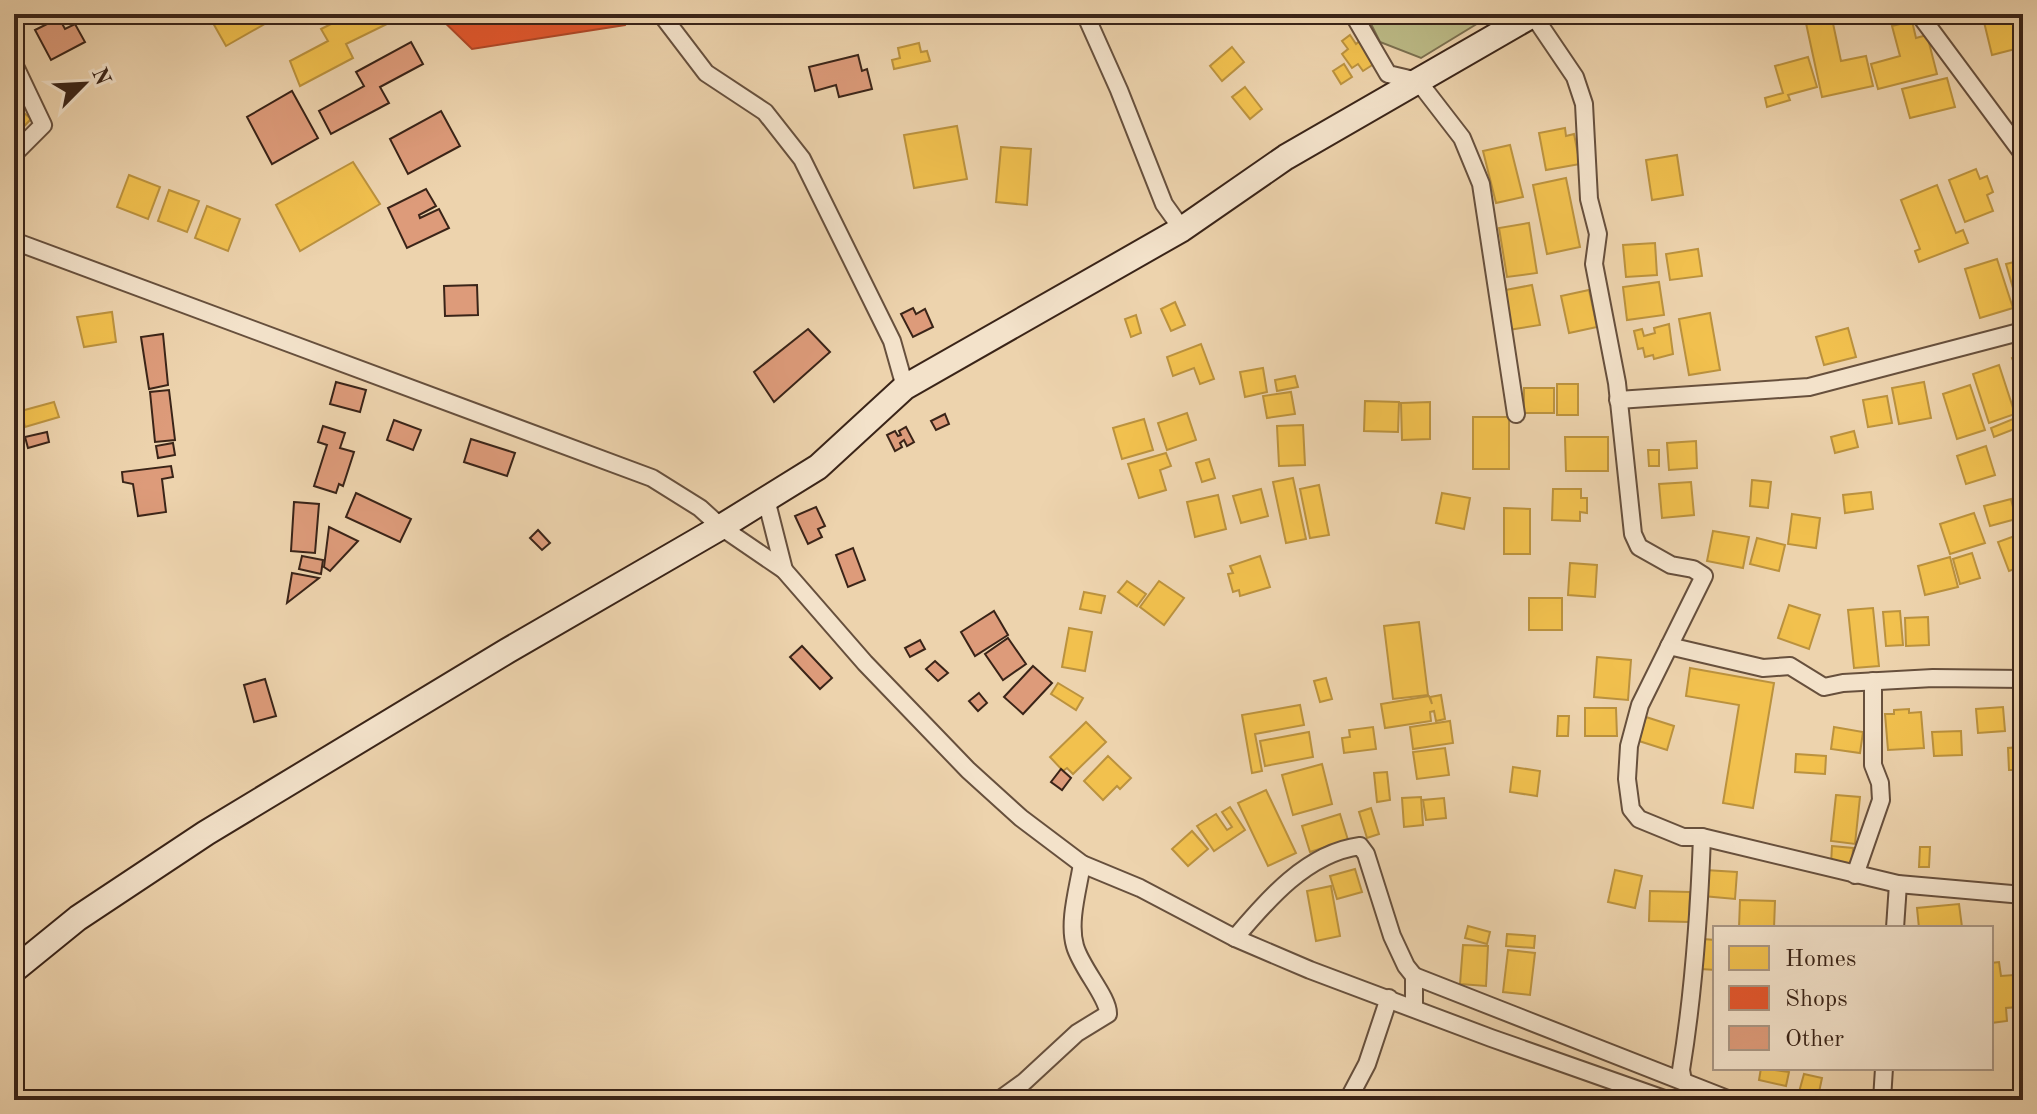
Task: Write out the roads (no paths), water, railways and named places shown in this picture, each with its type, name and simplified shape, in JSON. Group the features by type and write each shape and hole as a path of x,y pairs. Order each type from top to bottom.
{"main road":[{"path":"14,970 78,918 206,833 818,467 905,387 1182,229 1286,157 1534,14"}],"street":[{"path":"661,14 706,73 765,112 802,159 892,341 905,387"},
{"path":"1085,14 1164,204 1182,229"},
{"path":"1353,14 1388,74 1418,81 1454,125 1475,164 1481,184 1516,414"},
{"path":"1534,14 1575,77 1584,104 1589,199 1598,234 1594,264 1618,400 1629,516 1639,547 1671,565 1693,569 1704,576 1640,705 1629,746 1627,779 1631,809 1639,819 1683,837 1702,837 1855,875 1898,884 2023,895"},
{"path":"1919,14 2023,154"},
{"path":"14,64 43,125 14,154"},
{"path":"14,241 652,478 675,490 721,527 784,570 865,663 968,770 1021,818 1082,864 1140,888 1235,938 1310,970 1667,1100"},
{"path":"1618,400 1809,387 2023,331"},
{"path":"766,499 784,570"},
{"path":"1669,646 1763,668 1790,666 1824,687 1873,681 1985,677 2023,679"},
{"path":"1855,875 1881,800 1880,783 1873,765 1873,681"},
{"path":"1683,1081 1681,1070 1698,941 1702,837"},
{"path":"1235,938 1269,899 1294,878 1313,865 1360,846 1366,854 1392,936 1414,976 1414,1008"},
{"path":"999,1100 1024,1082 1077,1033 1108,1014 1108,1005 1090,980 1074,944 1076,896 1082,864"},
{"path":"1895,926 1898,884"},
{"path":"1414,976 1730,1100"},
{"path":"1348,1100 1367,1064 1389,998"},
{"path":"1882,1100 1884,1070"}]}
